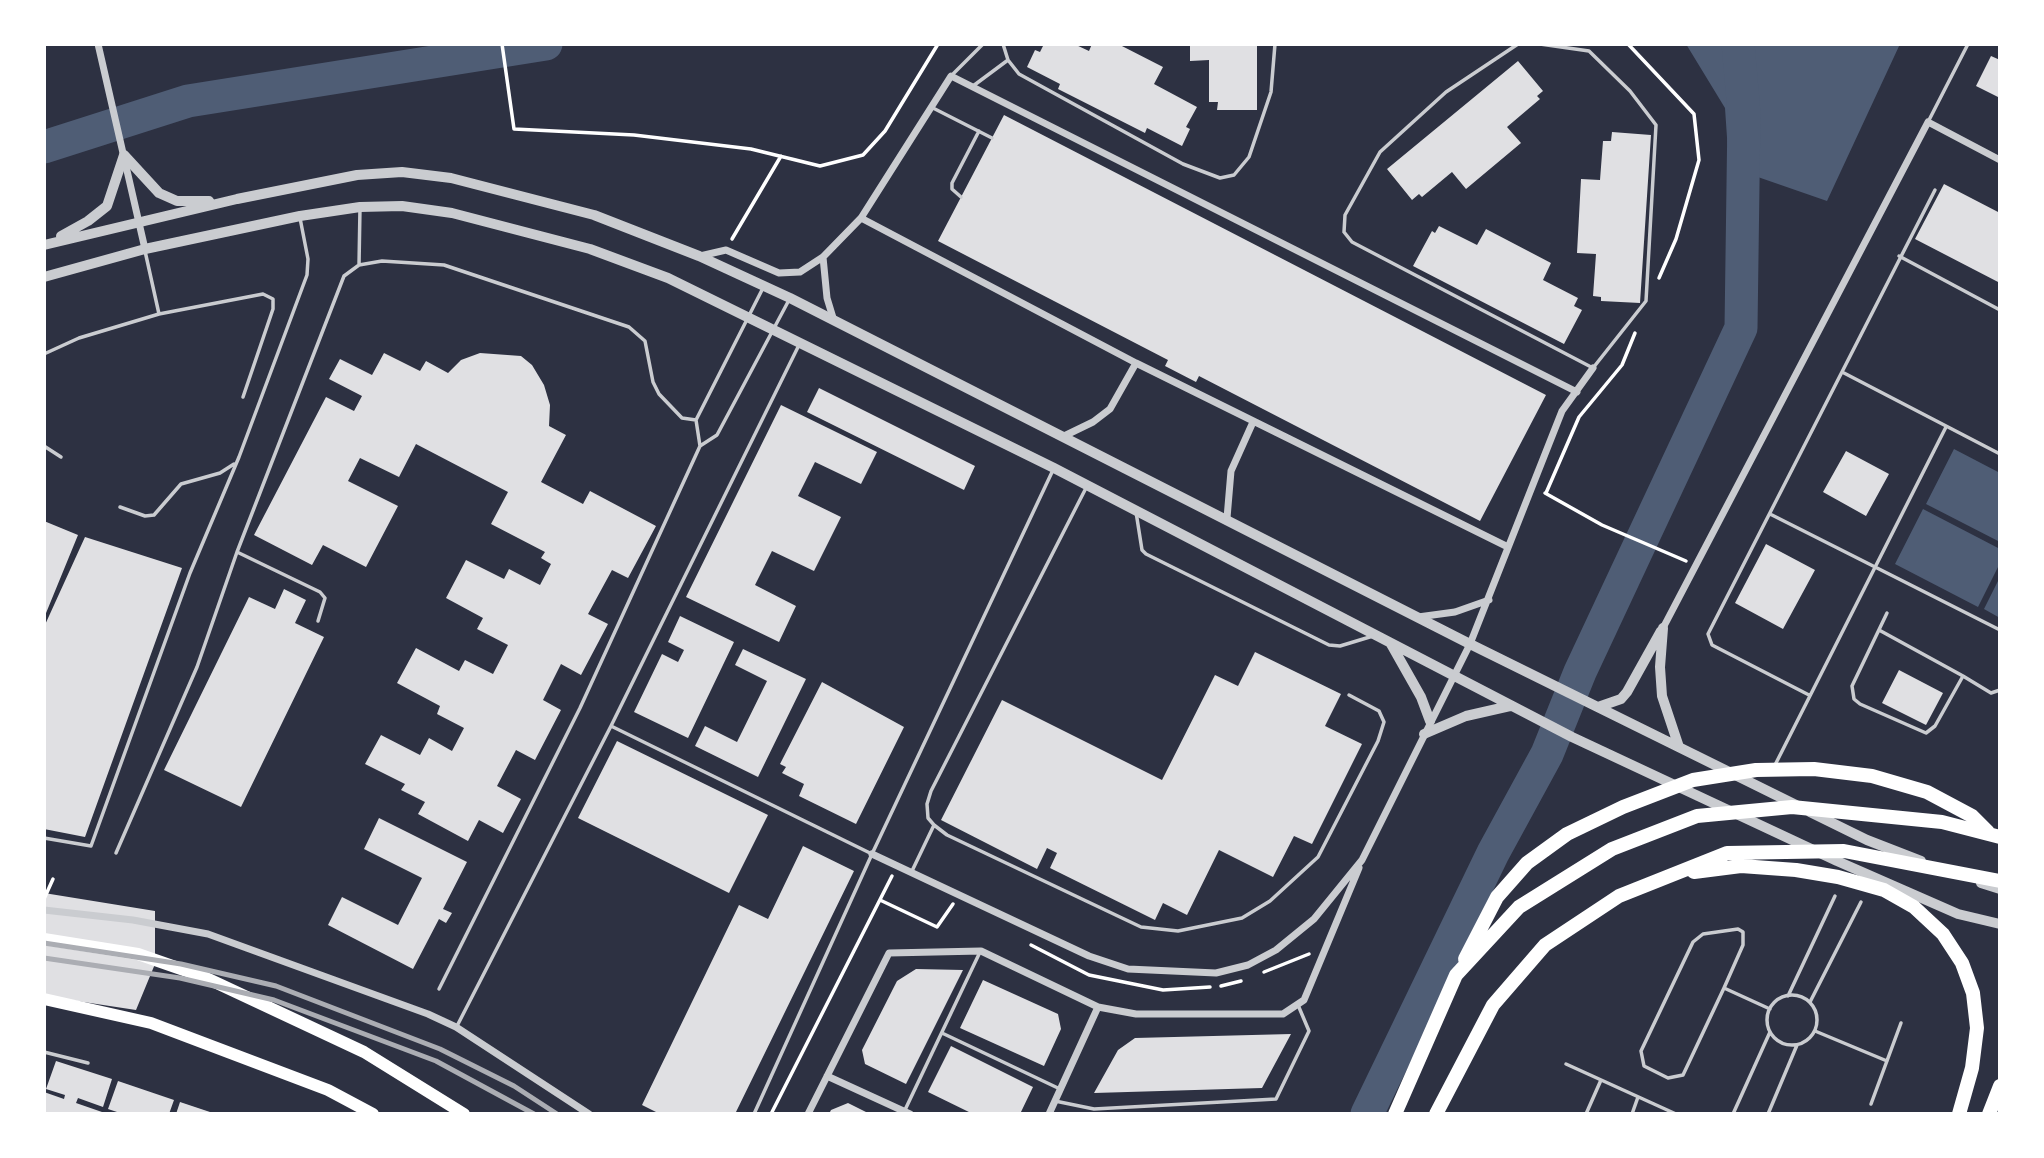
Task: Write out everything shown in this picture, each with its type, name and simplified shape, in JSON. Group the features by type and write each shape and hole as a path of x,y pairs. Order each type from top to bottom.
{"highway":[{"path":"1395,1114 1456,975 1497,897 1527,863 1567,834 1623,807 1693,780 1756,770 1814,769 1872,776 1927,792 1972,816 2000,845"},
{"path":"1456,975 1519,906 1612,849 1697,816 1792,807 1942,822 2000,837"},
{"path":"1436,1114 1493,1005 1545,945 1619,896 1727,853 1844,851 2000,881"},
{"path":"1669,876 1741,866 1796,870 1884,890 1914,907 1943,934 1962,963 1973,993 1975,1041 1972,1068 1959,1114"},
{"path":"1989,1114 2000,1086"}],"main road":[{"path":"44,939 138,954 204,977 364,1052 464,1114"},
{"path":"44,999 151,1023 328,1090 373,1114"}],"street":[{"path":"98,44 145,249"},
{"path":"699,256 726,250 779,273 800,272 823,257 861,218 951,76 1577,392"},
{"path":"1594,705 1620,699 1627,692 1928,122 2000,160"},
{"path":"124,155 159,193 177,201 237,198"},
{"path":"46,244 88,221 107,206 124,155"},
{"path":"46,244 237,198 357,174 402,172 451,178 594,215 699,256 790,298 1060,437 1227,518 1416,617 1867,840 2000,889"},
{"path":"44,277 145,249 300,216 360,208 402,206 452,213 590,248 668,278 1054,468 1572,737 1837,861 1958,914 2000,924"},
{"path":"861,218 1136,363 1508,547"},
{"path":"823,257 827,298 834,321"},
{"path":"1060,437 1093,422 1110,409 1136,363"},
{"path":"807,1114 889,953 981,951 1098,1007 1136,1014 1283,1014 1304,1000 1362,860 1470,644 1489,600 1530,486 1562,411 1593,368"},
{"path":"1227,518 1231,471 1254,422"},
{"path":"1416,617 1455,611 1489,600"},
{"path":"1663,628 1660,667 1662,696 1679,747"},
{"path":"1391,644 1430,721"},
{"path":"1424,734 1466,716 1510,706"},
{"path":"872,854 1089,956 1128,969 1216,973 1248,965 1276,950 1314,919 1362,860"},
{"path":"44,911 133,920 208,934 456,1027 589,1114"},
{"path":"1049,1114 1098,1007"},
{"path":"827,1076 906,1113"}],"lane":[{"path":"951,76 983,44"},
{"path":"1003,44 1008,60 1019,74 1183,164 1220,178 1234,175 1250,157 1271,92 1275,44"},
{"path":"1518,44 1446,92 1380,152 1345,215 1344,232 1352,242 1593,368 1646,301 1656,125 1630,91 1589,51 1540,44"},
{"path":"1928,122 1968,44"},
{"path":"972,87 1008,60"},
{"path":"931,107 992,138"},
{"path":"961,197 952,189 952,183 979,131"},
{"path":"1809,695 1712,645 1708,640 1899,256 1935,190"},
{"path":"359,265 360,208"},
{"path":"44,838 91,846 190,573 239,457 307,275 308,260 300,216"},
{"path":"145,249 159,314"},
{"path":"1899,256 2000,310"},
{"path":"116,853 197,667 237,552 344,276 359,265 382,261 444,265 629,327 645,341 653,382 659,394 682,418 696,421"},
{"path":"700,446 696,421 764,286"},
{"path":"44,354 79,338 159,314 263,294 269,296 273,309 243,397"},
{"path":"439,989 580,708 700,446 717,435 790,298"},
{"path":"456,1027 611,726 800,343"},
{"path":"1843,372 2000,454"},
{"path":"1763,789 1946,427"},
{"path":"44,446 61,457"},
{"path":"120,506 145,516 154,515 181,484 220,473 232,467 239,457"},
{"path":"754,1114 872,854 1054,468"},
{"path":"1087,485 931,791 928,811 934,825 947,835 1141,927 1178,931 1242,918 1270,901 1318,857 1378,741 1384,722 1379,711 1349,695"},
{"path":"1136,511 1142,550 1146,554 1329,645 1340,646 1375,635"},
{"path":"1770,514 1875,564 2000,630"},
{"path":"237,552 320,592 326,598 318,621"},
{"path":"1887,613 1852,686 1854,699 1860,704 1926,733 1935,726 1963,676"},
{"path":"1879,630 1992,693 2000,690"},
{"path":"611,726 872,854"},
{"path":"911,872 934,825"},
{"path":"1788,996 1835,896"},
{"path":"1810,1002 1861,902"},
{"path":"1738,929 1743,932 1743,945 1724,988 1683,1075 1668,1078 1644,1066 1641,1051 1693,942 1703,934 1738,929"},
{"path":"906,1113 981,951"},
{"path":"1724,988 1770,1009"},
{"path":"1768,1114 1797,1045 1815,1031 1817,1016 1810,1002 1796,995 1780,998 1770,1009 1767,1024 1770,1032 1781,1043 1797,1045"},
{"path":"1055,1101 1094,1109 1276,1099 1309,1031 1298,1005"},
{"path":"1871,1104 1900,1023"},
{"path":"1815,1031 1886,1061"},
{"path":"1733,1114 1770,1032"},
{"path":"942,1033 1061,1089"},
{"path":"44,1052 88,1063"},
{"path":"1566,1064 1676,1114"},
{"path":"1587,1114 1601,1080"},
{"path":"1632,1114 1638,1097"},
{"path":"1219,1114 1237,1114"}],"path":[{"path":"502,44 514,129 634,135 751,149 820,166 863,155 885,131 938,44"},
{"path":"726,250 781,156"},
{"path":"1530,486 1602,525 1696,565"},
{"path":"771,1114 897,866"},
{"path":"44,899 53,878"}],"water":[{"path":"1686,44 1900,44 1827,201 1729,167 1725,108"},
{"path":"1954,449 2000,473 2000,542 1926,504"},
{"path":"1923,509 2000,549 2000,563 1978,607 1895,564"},
{"path":"2000,577 2000,618 1984,609"}],"building":[{"path":"1044,44 1074,44 1089,51 1092,44 1118,44 1163,67 1154,84 1197,107 1186,127 1190,129 1182,146 1147,128 1145,133 1058,89 1060,84 1027,67 1035,50 1040,52"},
{"path":"1190,44 1257,44 1257,110 1217,110 1218,102 1209,102 1209,60 1190,61"},
{"path":"1991,56 2000,60 2000,98 1976,86"},
{"path":"1518,61 1543,91 1537,96 1540,99 1507,127 1521,143 1466,189 1452,172 1422,197 1419,194 1412,200 1387,169"},
{"path":"1004,115 1546,395 1480,521 1199,376 1196,382 1165,366 1168,360 938,241"},
{"path":"1612,132 1651,135 1640,303 1601,301 1601,297 1593,296 1596,254 1577,253 1581,179 1600,180 1603,141 1611,141"},
{"path":"1944,184 2000,213 2000,283 1915,239"},
{"path":"1439,226 1477,245 1486,229 1551,263 1543,280 1578,298 1574,306 1582,310 1564,344 1413,266 1432,231 1435,233"},
{"path":"384,353 420,371 426,361 448,373 461,360 480,353 521,356 532,365 544,385 550,405 549,426 566,435 541,482 583,504 590,491 656,526 628,578 612,570 588,614 608,624 581,675 561,664 543,700 561,710 535,760 516,750 497,786 521,799 503,833 479,820 468,841 418,814 425,802 401,790 405,784 365,764 381,735 420,755 429,738 452,751 464,728 437,714 440,706 397,683 416,648 459,671 465,660 493,674 508,645 477,629 483,618 446,598 466,560 504,579 509,569 540,585 551,564 541,558 545,552 491,524 508,492 416,444 399,477 360,458 348,481 398,506 366,567 323,545 312,565 254,535 326,397 354,411 362,396 329,379 340,359 372,375"},
{"path":"819,388 975,466 964,490 807,412"},
{"path":"781,405 877,452 861,484 815,462 798,496 841,517 814,571 772,551 755,585 796,606 779,642 686,597"},
{"path":"1846,451 1889,474 1866,516 1823,492"},
{"path":"44,521 78,535 44,618"},
{"path":"85,537 182,568 85,837 44,829 44,627"},
{"path":"1766,544 1815,570 1783,629 1735,603"},
{"path":"284,589 306,600 295,623 324,637 241,807 164,770 249,597 275,609"},
{"path":"680,616 734,642 688,738 634,712 662,654 678,662 684,650 668,642"},
{"path":"743,649 806,679 758,777 695,746 705,726 737,742 767,681 735,665"},
{"path":"1255,652 1341,694 1325,726 1362,744 1312,844 1294,836 1273,877 1219,850 1187,915 1163,903 1155,920 1050,868 1057,853 1047,848 1037,869 941,820 1002,700 1162,780 1215,675 1238,686"},
{"path":"1899,670 1943,693 1926,725 1882,703"},
{"path":"822,682 904,727 856,824 799,796 804,784 782,773 786,767 780,764"},
{"path":"617,741 768,815 729,893 578,818"},
{"path":"379,818 467,862 443,909 452,913 446,923 439,919 413,969 328,925 342,897 398,925 422,878 364,849"},
{"path":"803,846 854,871 735,1114 660,1114 642,1105 739,905 768,919"},
{"path":"44,893 155,911 155,964 136,1010 44,996"},
{"path":"916,969 963,970 906,1084 865,1064 862,1050 897,981"},
{"path":"983,980 1058,1014 1061,1029 1044,1066 960,1028"},
{"path":"1291,1034 1262,1088 1094,1093 1118,1050 1135,1038"},
{"path":"951,1046 1033,1087 1020,1114 973,1114 928,1092"},
{"path":"56,1061 112,1079 103,1107 78,1098 76,1103 102,1112 101,1114 44,1114 44,1092 64,1099 65,1095 46,1089"},
{"path":"118,1081 174,1100 169,1114 123,1114 108,1109"},
{"path":"180,1102 216,1114 176,1114"},
{"path":"848,1103 870,1114 829,1114 831,1110"}],"waterway":[{"path":"44,147 188,101 546,44"},
{"path":"1367,1114 1493,853 1547,754 1580,672 1741,328 1744,113 1738,44"}],"railway":[{"path":"44,943 181,964 276,986 440,1049 514,1086 557,1114"},
{"path":"44,958 180,978 274,1000 436,1061 534,1114"}]}
